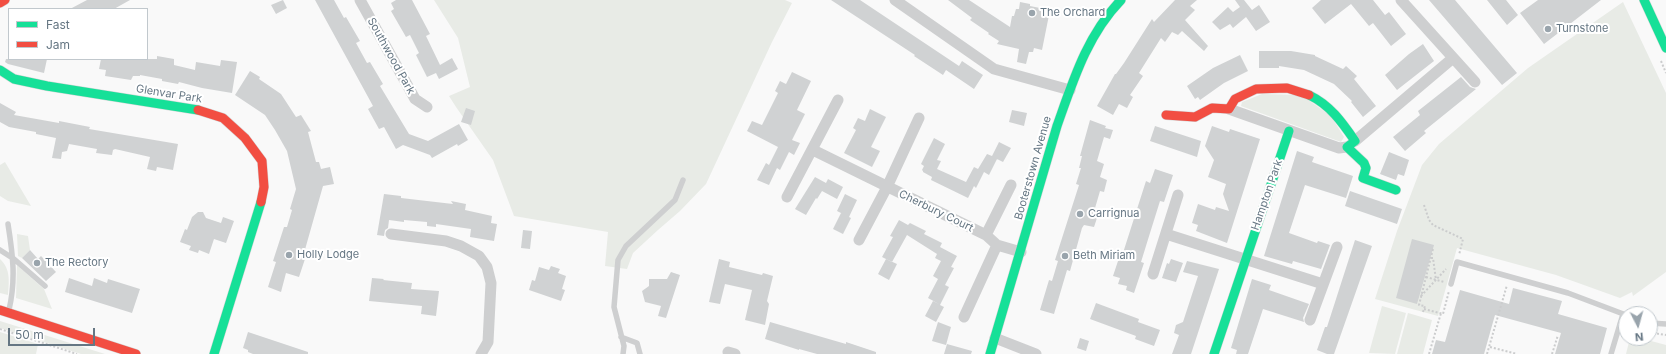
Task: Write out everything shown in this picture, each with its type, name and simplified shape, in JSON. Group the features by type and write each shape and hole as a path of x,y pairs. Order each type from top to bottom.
{"main road":[{"path":"0,3 5,0"},
{"name":"Booterstown Avenue","path":"990,354 1057,126 1070,90 1091,41 1111,8 1121,0"},
{"path":"1644,0 1666,48"},
{"name":"Glenvar Park","path":"0,70 14,79 62,89 200,110 223,118 245,138 262,161 264,187 258,212 214,354"},
{"path":"1166,115 1195,117 1212,108 1229,109 1235,99 1261,88 1287,88 1310,95 1326,105 1341,121 1351,144 1366,168 1363,178 1396,190"},
{"name":"Hampton Park","path":"1214,354 1289,131"},
{"path":"4,311 136,354"}],"street":[{"name":"Southwood Park","path":"360,0 414,99 428,107"},
{"path":"895,0 994,69 1070,90"},
{"path":"1401,0 1475,82"},
{"path":"1229,109 1338,148 1351,144 1453,58"},
{"path":"787,197 838,100"},
{"name":"Cherbury Court","path":"859,240 887,187 919,118"},
{"name":"Cherbury Court","path":"813,150 986,235 997,245 1020,252"},
{"name":"Cherbury Court","path":"986,235 1011,185"},
{"path":"1154,274 1178,195"},
{"path":"391,234 446,242 461,246 479,256 487,267 491,283 488,342 481,354"},
{"path":"1166,234 1323,284"},
{"path":"964,317 997,245"},
{"path":"1310,320 1336,247"},
{"path":"995,338 1036,354"}],"lane":[{"path":"623,354 624,346 614,307 618,260 626,246 675,200 683,180"},
{"path":"4,311 12,296 14,259 8,224"},
{"path":"0,250 14,259 45,286"},
{"path":"1451,284 1457,262 1568,293 1618,312"},
{"path":"1611,354 1618,332"},
{"path":"621,337 637,343 640,354"}],"path":[{"path":"1421,296 1452,263 1457,262 1463,239 1433,225 1428,220 1424,205"},
{"path":"1423,312 1425,306 1419,305 1433,249"},
{"path":"1431,258 1433,258 1436,280"},
{"path":"1488,354 1509,276"},
{"path":"1426,277 1451,284 1443,314 1441,313 1429,354"},
{"path":"1424,309 1441,313"},
{"path":"0,329 77,354"},
{"path":"1552,354 1558,335"},
{"path":"1490,346 1517,354"}],"shaded area":[{"path":"434,0 785,0 792,3 772,42 706,184 680,211 633,253 627,269 605,266 608,232 514,216 493,160 449,96 470,87 458,38"},
{"path":"1623,2 1666,93 1666,272 1633,296 1632,292 1620,298 1556,275 1457,248 1438,316 1375,299 1397,231 1422,165 1439,144 1528,68"},
{"path":"1262,94 1301,95 1331,116 1344,137 1341,142 1241,106 1242,102"},
{"path":"5,162 31,206 8,201 0,196 0,165"},
{"path":"17,234 28,236 30,250 22,258 18,256"},
{"path":"0,259 8,271 8,295 0,293"},
{"path":"17,265 44,289 52,309 16,298"},
{"path":"1382,306 1406,313 1395,354 1369,353"},
{"path":"1408,313 1432,320 1423,354 1397,354"},
{"path":"0,321 105,354 81,354 0,328"},
{"path":"0,332 38,344 36,354 0,354"},
{"path":"1658,343 1666,345 1666,354 1626,354 1628,346 1658,346"}],"building":[{"path":"87,0 130,0 116,8 72,8"},
{"path":"283,0 287,8 276,14 271,5"},
{"path":"315,0 334,0 344,18 346,17 360,41 356,43 367,63 370,62 383,84 380,86 409,134 428,141 459,124 468,140 458,146 457,144 432,158 430,155 403,145 396,149 384,127 379,129 368,109 373,106"},
{"path":"396,0 412,0 430,34 426,36 440,65 452,58 458,69 439,79 436,73 427,77 416,55 419,53 410,35 406,37 391,11 394,9 391,3"},
{"path":"831,0 860,0 959,66 962,61 983,75 974,89 946,70 943,75"},
{"path":"948,0 969,0 1010,27 1012,16 1014,16 1016,9 1019,9 1020,2 1030,4 1030,6 1050,10 1042,50 1034,48 1033,52 1029,52 1026,64 1017,62 1019,49 997,44 999,41 970,20 972,18"},
{"path":"1175,0 1197,0 1190,6 1195,10 1185,20 1208,46 1204,51 1182,31 1178,35 1172,32 1165,42 1161,38 1139,73 1143,76 1130,95 1133,97 1127,108 1119,104 1113,115 1097,106 1115,74 1124,63 1152,19 1154,22"},
{"path":"1235,0 1244,0 1252,10 1259,5 1270,22 1256,31 1246,17 1233,28 1230,24 1220,30 1212,22 1228,7 1233,12 1240,7"},
{"path":"1321,0 1373,0 1385,15 1389,12 1406,34 1391,46 1373,23 1369,26 1351,4 1325,24 1312,8"},
{"path":"1429,0 1455,0 1517,73 1502,85"},
{"path":"1487,0 1506,0 1518,15 1507,25"},
{"name":"Turnstone","path":"1538,0 1601,0 1544,44 1520,13"},
{"path":"1423,44 1434,61 1397,90 1385,75"},
{"path":"1259,51 1291,51 1315,55 1343,69 1346,66 1357,76 1354,79 1376,106 1363,117 1351,102 1352,101 1334,84 1304,70 1279,66 1279,68 1259,68"},
{"path":"1240,55 1248,71 1224,83 1200,100 1198,97 1195,99 1187,86 1213,68"},
{"path":"157,56 174,59 174,65 195,70 196,62 220,66 221,60 237,62 232,93 202,88 179,82 178,84 162,81 162,79 140,75 133,76 131,80 105,76 106,70 99,69 101,60 157,59"},
{"path":"6,59 47,60 44,73 5,62"},
{"path":"250,71 281,94 296,117 301,115 311,131 308,132 316,162 319,162 321,169 330,167 334,184 323,186 303,258 305,259 299,277 286,273 281,292 268,287 276,262 273,261 284,227 287,227 292,210 290,209 296,189 287,151 275,130 265,115 235,95"},
{"path":"792,72 811,81 797,110 805,114 792,140 800,143 794,155 789,152 780,170 777,168 769,185 757,180 766,163 769,165 778,147 747,131 752,121 762,125 778,93 775,91 780,81 786,84"},
{"path":"1461,77 1470,87 1476,89 1424,131 1426,133 1405,151 1393,137 1420,115 1418,111"},
{"path":"0,103 16,112 14,115 59,123 59,121 90,127 89,129 178,144 173,170 157,167 156,171 147,169 150,157 115,149 113,150 112,155 96,153 97,149 69,144 67,151 62,152 61,159 52,158 56,138 36,134 36,132 9,127 0,122"},
{"path":"466,108 475,111 471,125 461,122"},
{"path":"870,109 886,117 871,147 880,151 872,167 844,153 856,130 853,128 858,118 865,121"},
{"path":"1012,110 1027,113 1024,126 1009,122"},
{"path":"1090,120 1106,126 1105,128 1113,130 1110,139 1104,137 1097,161 1104,164 1100,177 1107,180 1104,192 1100,191 1093,215 1097,218 1094,227 1084,225 1082,228 1070,271 1067,270 1054,314 1040,310 1049,280 1052,281 1058,261 1055,260 1079,185 1076,184 1081,168 1079,168 1082,156 1080,156"},
{"path":"1155,126 1201,141 1197,157 1150,141"},
{"path":"1212,126 1229,132 1230,129 1260,139 1227,243 1196,231 1198,225 1192,223 1198,204 1215,210 1216,207 1229,211 1223,194 1226,184 1208,177 1214,160 1205,146"},
{"path":"934,138 945,144 937,160 941,161 937,169 966,182 974,167 978,169 987,154 992,156 999,142 1011,148 1003,162 997,159 989,175 984,172 976,188 974,186 968,198 931,180 932,177 923,172 922,170 924,166 921,164"},
{"path":"1297,151 1314,157 1312,162 1353,176 1346,198 1305,185 1289,233 1317,243 1318,241 1330,245 1321,269 1293,261 1292,264 1264,256"},
{"path":"1389,152 1409,160 1404,176 1398,174 1396,180 1380,174"},
{"path":"1155,169 1173,175 1164,202 1160,201 1141,262 1144,263 1134,293 1126,290 1127,286 1118,284 1120,278 1113,276 1120,255 1122,256 1146,181 1150,183"},
{"path":"815,177 826,183 828,179 843,187 837,199 822,191 806,215 795,209"},
{"path":"1350,191 1402,209 1397,224 1345,206"},
{"path":"384,194 401,196 401,198 453,204 451,201 466,204 465,210 492,216 491,223 497,224 494,241 470,237 471,229 436,224 436,227 427,226 427,222 404,220 404,222 389,220 388,228 385,230 384,236 377,235"},
{"path":"845,194 857,200 849,217 837,211"},
{"path":"198,212 203,212 206,218 221,223 223,217 234,221 226,243 214,239 209,254 199,250 198,253 189,250 191,246 180,242 192,217"},
{"path":"841,213 851,218 843,234 833,229"},
{"path":"899,220 908,225 910,223 926,231 924,234 942,243 940,247 957,256 951,267 954,268 945,285 949,287 940,305 944,307 936,322 925,316 933,301 939,304 928,298 938,279 933,276 941,261 935,258 937,254 907,235 892,262 882,257 893,237 890,236"},
{"path":"523,230 532,231 530,249 521,248"},
{"path":"1412,239 1434,245 1417,304 1396,298"},
{"path":"1355,240 1372,246 1334,354 1327,354 1317,350 1325,327 1327,327"},
{"name":"The Rectory","path":"30,250 38,259 41,256 56,272 46,281 22,258"},
{"path":"719,259 730,262 729,267 762,275 763,273 773,276 767,301 769,304 765,325 745,320 752,290 725,284 720,304 709,302"},
{"path":"886,259 897,264 889,280 878,274"},
{"path":"1171,259 1183,263 1176,282 1162,278 1167,263 1169,264"},
{"path":"1187,261 1219,269 1191,354 1172,354 1179,335 1174,333 1176,325 1183,322 1198,276 1183,272"},
{"path":"551,266 560,269 558,273 566,276 562,289 565,290 561,301 529,290 532,280 535,281 539,267 549,270"},
{"path":"671,272 680,275 666,318 658,316 661,306 645,302 642,291 649,286 649,279 667,279"},
{"path":"69,278 92,286 94,278 107,283 108,279 140,289 132,313 65,292"},
{"path":"372,278 412,283 411,289 439,291 436,316 421,314 422,306 369,301"},
{"path":"1252,279 1271,285 1269,290 1309,304 1303,318 1304,322 1263,309 1248,354 1236,354 1237,350 1231,348"},
{"path":"1513,288 1562,301 1558,314 1607,328 1600,354 1555,354 1561,333 1495,315 1484,354 1432,354 1436,340 1445,342 1460,290 1509,304"},
{"path":"1096,303 1139,319 1138,322 1160,330 1154,346 1135,339 1136,336 1090,319"},
{"path":"770,322 846,344 846,342 876,352 876,354 817,354 799,350 765,339"},
{"path":"938,322 951,327 946,345 932,341"},
{"path":"248,332 308,352 308,354 253,354 243,348"},
{"path":"1080,338 1089,341 1086,351 1077,348"},
{"path":"947,344 972,351 971,354 944,354"}],"traffic: fast":[{"path":"990,354 1057,126 1069,92 1090,43 1109,14 1121,0"},
{"path":"1644,0 1666,48"},
{"path":"0,70 14,79 47,86 198,110"},
{"path":"1309,95 1329,109 1355,141 1347,147 1364,163 1366,168 1363,178 1396,190"},
{"path":"1214,354 1289,131"},
{"path":"214,354 261,202"}],"traffic: jam":[{"path":"0,3 5,0"},
{"path":"1166,115 1195,117 1212,108 1229,109 1235,99 1256,89 1287,88 1309,95"},
{"path":"198,110 223,118 245,138 262,161 264,187 261,202"},
{"path":"0,310 136,354"}],"place":[{"name":"The Orchard","path":"1032,13"},
{"name":"Turnstone","path":"1548,29"},
{"name":"Carrignua","path":"1080,214"},
{"name":"Holly Lodge","path":"289,255"},
{"name":"Beth Miriam","path":"1065,256"},
{"name":"The Rectory","path":"37,263"}]}
